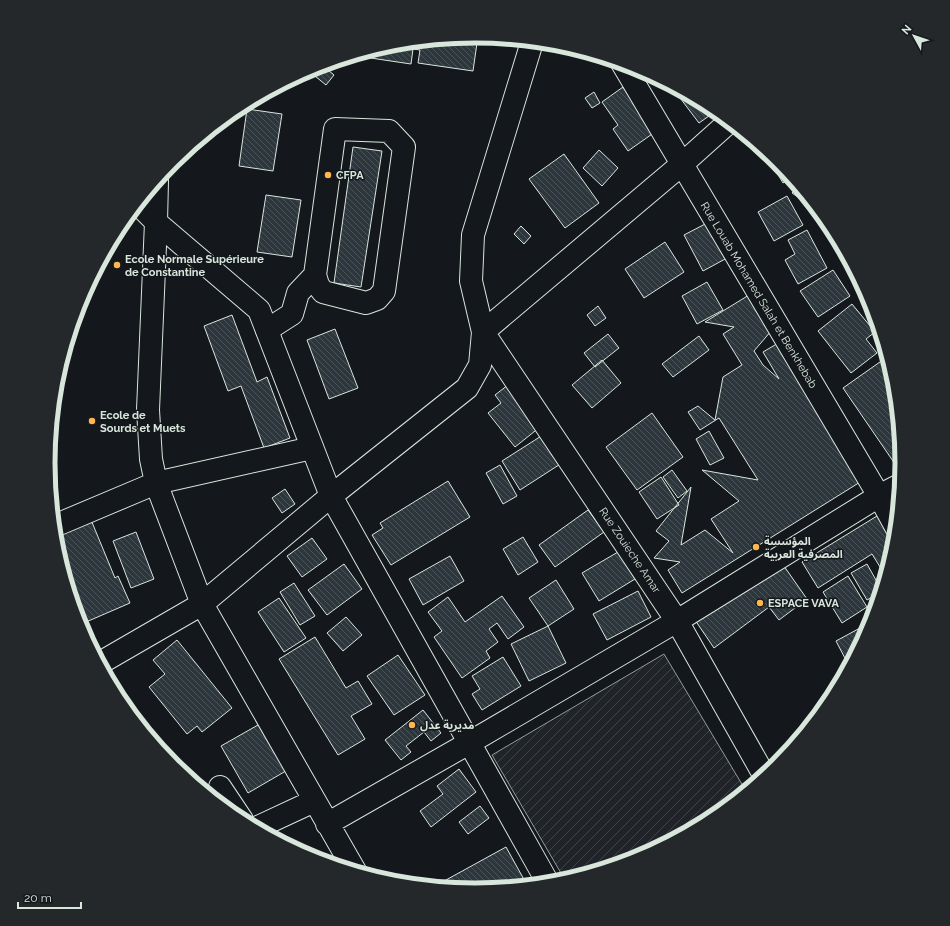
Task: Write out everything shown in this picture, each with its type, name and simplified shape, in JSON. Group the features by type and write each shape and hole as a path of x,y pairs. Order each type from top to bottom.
{"street":[{"path":"104,661 202,604 331,496 467,388 480,365 483,332 471,281 473,235 530,47"},
{"name":"Rue Louab Mohamed Salah et Benkhebab","path":"626,71 891,518"},
{"path":"483,332 682,165 725,126"},
{"path":"266,330 292,314 298,293 315,275 335,129 389,131 404,147 384,291 377,300 366,303 323,292 318,285 315,275"},
{"path":"157,189 148,410 151,459 156,483 202,604 314,802 352,865"},
{"path":"142,208 156,222 259,310 331,496 545,877"},
{"name":"Rue Zouieche Amar","path":"483,332 677,621 761,770"},
{"path":"60,524 156,483 312,448"},
{"path":"327,824 470,743 677,621 894,488"},
{"path":"220,787 232,805"},
{"path":"262,825 314,802"}],"shaded area":[{"path":"664,654 743,786 708,812 661,840 610,861 561,874 492,755"}],"building":[{"path":"477,43 473,71 418,63 420,50 413,49 411,64 365,57 420,47"},
{"path":"328,70 334,75 326,85 314,75"},
{"path":"623,87 655,132 628,151 613,129 618,125 602,102"},
{"path":"594,92 600,103 592,108 585,98"},
{"path":"678,95 710,115 699,123"},
{"path":"249,109 282,114 273,171 239,166 247,111"},
{"path":"353,147 382,151 361,287 334,283"},
{"path":"599,150 618,168 602,186 583,168"},
{"path":"564,154 599,203 565,228 529,179"},
{"path":"774,169 786,181 783,183"},
{"path":"794,190 803,200 792,193"},
{"path":"266,195 301,200 292,257 257,252"},
{"path":"787,196 803,225 774,241 758,212"},
{"path":"709,222 727,258 703,271 684,235"},
{"path":"521,226 531,236 524,244 514,234"},
{"path":"807,230 827,268 798,284 785,260 795,254 788,240"},
{"path":"665,242 684,272 644,298 625,269"},
{"path":"836,248 843,260 842,261"},
{"path":"833,270 850,296 818,317 800,291"},
{"path":"707,282 723,310 697,324 682,296"},
{"path":"749,295 772,330 754,351 763,365 779,379 763,352 780,342 865,479 682,593 668,570 680,562 654,558 669,541 656,531 691,487 681,545 705,530 733,553 711,519 739,501 702,470 758,480 719,418 700,430 688,412 698,406 715,420 723,377 742,365 723,334 734,327 705,322"},
{"path":"852,304 874,331 874,332 866,339 877,353 851,373 818,331"},
{"path":"598,306 606,318 595,326 587,315"},
{"path":"232,315 257,382 267,377 290,438 264,448 241,386 228,391 204,326"},
{"path":"335,329 358,388 329,399 307,340"},
{"path":"608,334 619,348 595,367 584,353"},
{"path":"699,336 709,350 673,377 662,364"},
{"path":"602,360 621,383 592,408 572,385"},
{"path":"882,360 891,408 895,464 843,388"},
{"path":"517,378 550,419 515,447 488,413 501,403 495,395"},
{"path":"652,413 683,457 637,490 606,447"},
{"path":"709,431 724,458 710,465 696,439"},
{"path":"546,433 565,461 520,490 502,461"},
{"path":"500,465 517,496 503,504 486,473"},
{"path":"672,470 687,491 678,498 663,477"},
{"path":"661,477 679,505 657,519 639,492"},
{"path":"448,481 470,517 391,565 372,535 383,528 380,523"},
{"path":"285,489 295,504 282,513 272,498"},
{"path":"588,510 604,532 555,567 539,545"},
{"path":"89,515 115,578 118,576 130,603 86,622 69,572 60,528"},
{"path":"877,516 888,535 882,569 872,554 818,588 802,562"},
{"path":"136,532 154,579 131,588 113,541"},
{"path":"523,537 538,562 518,575 503,549"},
{"path":"312,538 327,559 302,577 287,556"},
{"path":"618,552 635,579 599,601 582,573"},
{"path":"450,556 464,581 423,605 409,579"},
{"name":"ESPACE VAVA","path":"779,559 807,599 779,620 769,607 714,648 695,620"},
{"path":"344,564 362,589 327,615 308,590"},
{"path":"867,564 878,583 873,597 867,600 851,573"},
{"path":"848,576 867,607 842,623 823,592"},
{"path":"556,580 574,609 548,626 529,598"},
{"path":"294,583 315,616 300,625 280,592"},
{"path":"638,591 651,617 607,640 593,614"},
{"path":"502,596 524,627 508,639 497,623 489,629 498,642 486,651 490,658 462,678 434,637 442,631 428,612 448,597 465,622"},
{"path":"279,598 306,638 284,652 258,612"},
{"path":"346,617 362,635 343,651 327,633"},
{"path":"548,626 566,663 529,681 511,644"},
{"path":"860,628 846,660 836,641"},
{"path":"315,637 346,688 358,681 372,704 351,716 365,739 338,755 279,659"},
{"path":"177,640 232,708 202,732 197,726 187,734 149,687 165,674 153,660"},
{"path":"398,655 425,695 394,715 367,676"},
{"path":"503,657 521,686 482,710 472,694 480,689 472,676"},
{"path":"423,710 441,733 431,741 424,732 406,746 411,752 401,760 385,740"},
{"path":"265,721 291,768 248,793 221,746"},
{"path":"459,769 476,792 431,827 420,811 443,794 437,786"},
{"path":"480,806 489,818 468,834 459,822"},
{"path":"506,847 524,880 475,883 443,881"}],"place":[{"name":"CFPA","path":"328,175"},
{"name":"Ecole Normale Supérieure de Constantine","path":"117,265"},
{"name":"Ecole de Sourds et Muets","path":"92,421"},
{"name":"المؤسسة المصرفية العربية","path":"756,547"},
{"name":"ESPACE VAVA","path":"760,603"},
{"name":"مديرية عدل","path":"412,725"}]}
